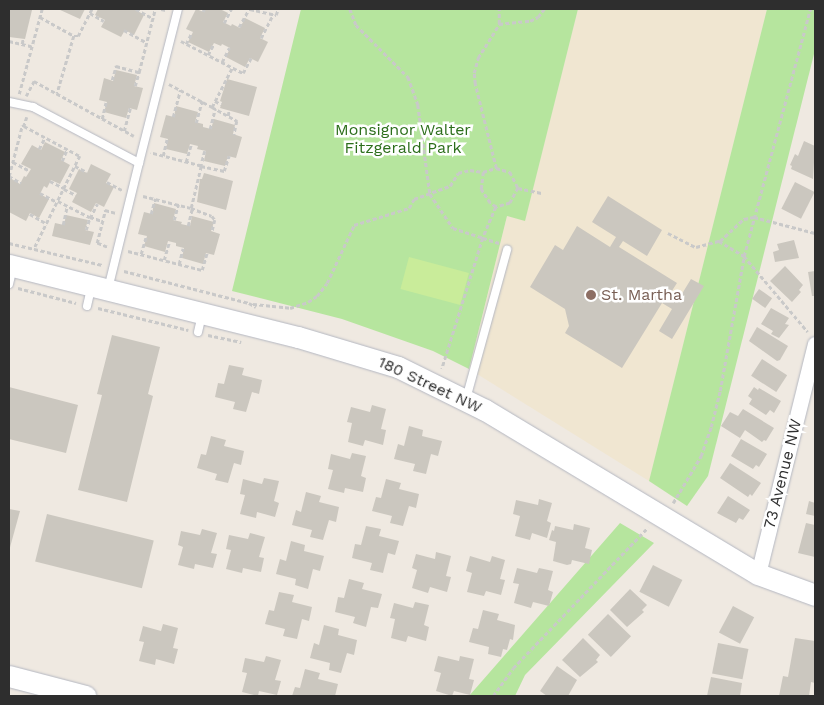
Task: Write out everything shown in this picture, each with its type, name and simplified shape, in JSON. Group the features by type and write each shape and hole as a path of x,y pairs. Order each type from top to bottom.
{"street":[{"name":"180 Street NW","path":"10,275 96,294 200,323 297,340 337,354 398,367 466,399 483,412 518,433 758,574 815,595"},
{"name":"73 Avenue NW","path":"758,574 812,339"},
{"path":"9,676 85,696"}],"lane":[{"path":"96,294 139,163 178,9"},
{"path":"9,102 33,108 139,163"},
{"path":"466,399 507,250"}],"path":[{"path":"19,95 42,9"},
{"path":"40,17 74,36 78,36 92,9"},
{"path":"136,9 152,18"},
{"path":"135,86 155,9"},
{"path":"161,9 166,12 167,9"},
{"path":"224,23 231,9"},
{"path":"240,27 249,9 276,15 278,9"},
{"path":"350,9 356,25 408,77 418,105 430,194 453,228 499,243"},
{"path":"496,168 474,84 474,73 478,58 499,24 499,9"},
{"path":"499,24 530,21 538,17 544,9"},
{"path":"672,505 701,456 712,427 744,256 810,9"},
{"path":"90,13 104,21"},
{"path":"261,38 273,14"},
{"path":"124,30 146,42"},
{"path":"186,44 192,32"},
{"path":"57,94 74,36"},
{"path":"22,44 23,39"},
{"path":"9,40 31,46"},
{"path":"177,46 178,40 243,74 251,58"},
{"path":"208,55 214,43"},
{"path":"222,62 229,48"},
{"path":"112,80 116,66 139,72"},
{"path":"210,129 215,101 232,68"},
{"path":"169,79 168,84 237,121 234,134"},
{"path":"14,94 26,97 34,81 134,137 136,128"},
{"path":"173,117 180,90"},
{"path":"196,122 202,101"},
{"path":"215,101 221,104"},
{"path":"102,119 106,102"},
{"path":"124,131 130,108"},
{"path":"228,116 229,110"},
{"path":"20,114 27,116 24,126 22,126 9,176 21,183"},
{"path":"24,126 84,158"},
{"path":"39,149 45,137"},
{"path":"163,156 168,138"},
{"path":"186,162 191,144"},
{"path":"62,161 67,149"},
{"path":"188,226 205,151"},
{"path":"150,153 224,172 228,156"},
{"path":"34,249 80,156"},
{"path":"13,162 30,171"},
{"path":"75,166 87,172"},
{"path":"249,303 266,307 290,308 308,302 317,296 328,283 354,225 409,208 414,199 450,186 458,173 470,170 483,172 496,168 510,172 518,188"},
{"path":"483,172 481,189 496,207"},
{"path":"50,181 76,195"},
{"path":"107,182 122,190"},
{"path":"120,198 123,182"},
{"path":"518,188 541,193"},
{"path":"496,207 510,203 518,188"},
{"path":"40,193 90,218 102,221"},
{"path":"140,195 192,208 212,216 215,220 212,232"},
{"path":"151,214 155,199"},
{"path":"193,199 197,200"},
{"path":"86,230 97,204"},
{"path":"174,220 178,205"},
{"path":"63,224 67,206"},
{"path":"106,252 108,246 97,243 104,210 116,214 118,206"},
{"path":"442,369 483,238 496,207"},
{"path":"30,214 46,224"},
{"path":"668,233 696,248 720,241 744,219 754,217 815,233"},
{"path":"141,254 146,236"},
{"path":"720,241 744,256 812,339"},
{"path":"9,242 103,265 104,259"},
{"path":"164,260 169,242"},
{"path":"179,264 183,248"},
{"path":"125,257 126,250 202,270 207,254"},
{"path":"121,270 123,264"},
{"path":"10,275 96,294 200,323 238,343 244,342"},
{"path":"494,696 513,668 649,526"}],"shaded area":[{"name":"St. Martha","path":"578,9 767,9 649,481 469,369 507,216 525,220"}],"green space":[{"name":"Monsignor Walter Fitzgerald Park","path":"301,9 578,9 525,221 507,216 469,369 433,351 342,319 232,291"},
{"path":"767,9 815,9 815,50 708,476 687,506 649,481"},
{"path":"409,257 469,273 460,305 400,289"},
{"path":"620,523 654,543 525,675 515,696 469,696"}],"building":[{"path":"9,9 32,10 25,39 9,37"},
{"path":"58,9 85,9 80,19"},
{"path":"98,9 135,9 144,15 134,35 125,30 121,37 101,27 105,20 95,15"},
{"path":"196,9 204,12 205,9 220,9 228,13 223,22 231,26 232,24 240,28 245,18 265,28 260,38 268,42 258,62 250,58 245,67 226,57 230,48 222,44 221,46 214,43 209,52 188,42 193,32 186,29"},
{"path":"116,70 137,75 134,86 143,88 137,110 129,108 126,118 104,112 107,102 99,100 104,78 113,81"},
{"path":"227,79 257,87 249,116 220,108 222,102 220,101"},
{"path":"176,106 198,112 195,122 203,124 203,127 211,129 214,119 235,125 233,134 242,137 236,158 228,156 225,166 204,161 206,151 197,149 198,146 190,144 187,154 166,149 168,139 160,137 166,115 174,117"},
{"path":"804,141 815,146 813,179 791,169 792,166 790,165 795,154 798,156"},
{"path":"45,142 65,152 61,160 70,165 60,184 51,180 47,188 44,186 40,194 49,199 39,218 30,213 26,221 9,212 9,181 10,178 20,184 24,176 26,177 31,169 21,164 32,145 41,150"},
{"path":"91,164 111,174 106,183 114,187 104,207 96,203 91,212 72,202 77,193 69,189 79,169 87,173"},
{"path":"204,173 233,181 226,210 197,202 200,179 202,179"},
{"path":"795,182 815,192 801,219 781,209"},
{"path":"608,196 662,230 647,256 623,241 619,247 677,283 668,297 677,302 691,279 704,286 672,339 659,331 672,309 662,303 622,368 565,333 569,326 565,309 530,287 555,245 563,250 577,226 610,247 616,237 592,222"},
{"path":"154,203 176,209 173,220 182,222 181,224 190,226 192,216 214,222 211,231 220,234 214,255 206,253 203,264 182,258 184,248 176,246 176,243 168,241 165,252 144,246 147,236 138,234 144,212 152,214"},
{"path":"66,215 88,220 85,230 94,232 90,245 52,236 55,223 64,225"},
{"path":"794,240 799,258 775,262 773,252 779,250 777,244"},
{"path":"785,266 803,285 799,290 801,292 792,302 770,281"},
{"path":"815,271 815,296 812,296 808,272"},
{"path":"759,289 772,298 765,308 752,299"},
{"path":"771,308 789,318 785,324 789,325 779,338 771,334 773,331 761,324"},
{"path":"757,327 788,346 780,360 777,361 749,341"},
{"path":"112,335 160,347 148,394 153,396 127,502 78,490 102,395 97,394"},
{"path":"762,359 787,375 776,392 751,376"},
{"path":"229,365 244,368 242,375 262,380 259,394 252,392 246,412 233,409 235,402 215,397 218,383 224,384"},
{"path":"9,387 78,405 66,453 9,439"},
{"path":"754,387 781,401 774,413 770,410 766,415 749,404 752,399 748,396"},
{"path":"372,405 386,409 381,429 386,430 383,445 365,440 363,446 348,442 352,423 347,422 351,407 370,412"},
{"path":"743,409 774,428 766,441 762,442 745,430 740,438 721,426 730,412 738,416"},
{"path":"409,426 423,430 422,436 442,441 438,456 431,454 426,474 413,471 415,464 394,459 398,444 404,446"},
{"path":"211,436 226,440 224,446 244,451 241,465 234,463 228,483 215,480 217,474 197,468 201,454 206,455"},
{"path":"741,439 767,454 759,467 756,465 753,469 731,456"},
{"path":"352,453 366,456 361,476 366,478 363,492 345,488 344,493 328,489 333,470 328,469 331,454 350,459"},
{"path":"730,463 761,483 752,496 750,494 748,497 720,478"},
{"path":"264,478 279,481 274,501 279,503 275,517 257,512 256,518 240,514 245,495 240,494 243,479 262,484"},
{"path":"386,479 401,483 399,489 419,494 416,508 409,506 403,526 390,523 392,516 372,511 376,497 381,498"},
{"path":"306,492 321,496 319,502 339,507 336,522 329,520 323,540 310,537 312,530 292,525 296,510 301,512"},
{"path":"728,496 750,510 743,520 739,518 736,523 717,513"},
{"path":"539,499 552,503 547,521 551,523 547,538 532,533 530,540 515,536 520,516 513,514 516,500 538,505"},
{"path":"809,501 815,503 815,516 806,514"},
{"path":"9,509 20,511 9,551"},
{"path":"47,514 154,541 142,588 35,562"},
{"path":"806,523 815,525 815,557 798,553"},
{"path":"574,524 590,528 585,548 592,550 589,564 572,560 571,564 567,565 553,561 556,542 549,540 552,530 554,531 555,526 573,530"},
{"path":"366,526 381,529 379,536 399,541 395,555 388,553 383,573 370,570 372,563 352,558 355,544 361,545"},
{"path":"202,529 217,533 211,553 217,554 213,568 195,564 194,569 178,565 183,547 178,545 181,531 200,535"},
{"path":"250,533 265,537 259,557 264,558 261,572 243,568 242,573 226,569 231,550 226,549 229,535 248,539"},
{"path":"291,541 305,545 304,551 324,556 320,571 313,569 308,589 295,585 296,579 276,574 280,559 286,561"},
{"path":"436,552 451,556 446,576 451,577 447,592 430,587 428,593 412,588 417,570 412,568 416,554 435,559"},
{"path":"470,556 490,562 492,556 505,560 500,579 505,580 501,595 486,591 484,596 467,592 472,573 466,571"},
{"path":"653,565 682,580 669,607 639,592"},
{"path":"517,568 537,573 539,568 553,571 548,590 553,592 549,606 533,602 531,608 514,603 519,584 513,583"},
{"path":"349,579 364,583 362,589 382,594 378,608 371,607 366,627 353,623 355,617 335,612 338,597 344,598"},
{"path":"630,589 647,605 642,610 644,612 627,627 610,610"},
{"path":"279,592 294,595 292,602 312,607 309,621 302,619 297,639 283,636 285,629 265,624 269,610 274,611"},
{"path":"415,602 429,605 424,625 429,627 426,641 408,636 406,642 391,638 395,619 390,618 394,603 413,608"},
{"path":"733,606 754,617 740,644 719,632"},
{"path":"483,610 499,614 497,620 515,625 513,640 510,639 507,650 503,649 501,657 488,654 489,647 469,642 473,628 478,629"},
{"path":"608,614 631,636 611,657 588,635"},
{"path":"163,624 178,628 173,648 178,649 174,664 156,659 155,665 139,661 144,642 139,641 143,626 161,631"},
{"path":"324,625 339,629 338,635 357,640 354,655 347,653 341,673 329,670 330,663 310,658 314,643 319,645"},
{"path":"583,638 600,655 596,660 598,662 580,677 562,660"},
{"path":"795,638 815,641 815,683 811,682 809,696 779,696 783,676 788,677"},
{"path":"718,643 748,649 743,679 712,673"},
{"path":"266,656 281,660 275,680 281,681 277,695 259,691 258,696 242,692 247,673 242,672 245,658 264,662"},
{"path":"438,656 459,661 460,656 474,659 469,679 474,680 470,695 454,691 452,696 436,691 441,673 434,671"},
{"path":"557,666 577,680 568,696 547,696 540,691"},
{"path":"305,669 320,673 318,679 338,684 335,696 292,696 295,687 300,688"},
{"path":"711,677 742,683 740,696 707,696"}],"place":[{"name":"St. Martha","path":"591,295"}]}
